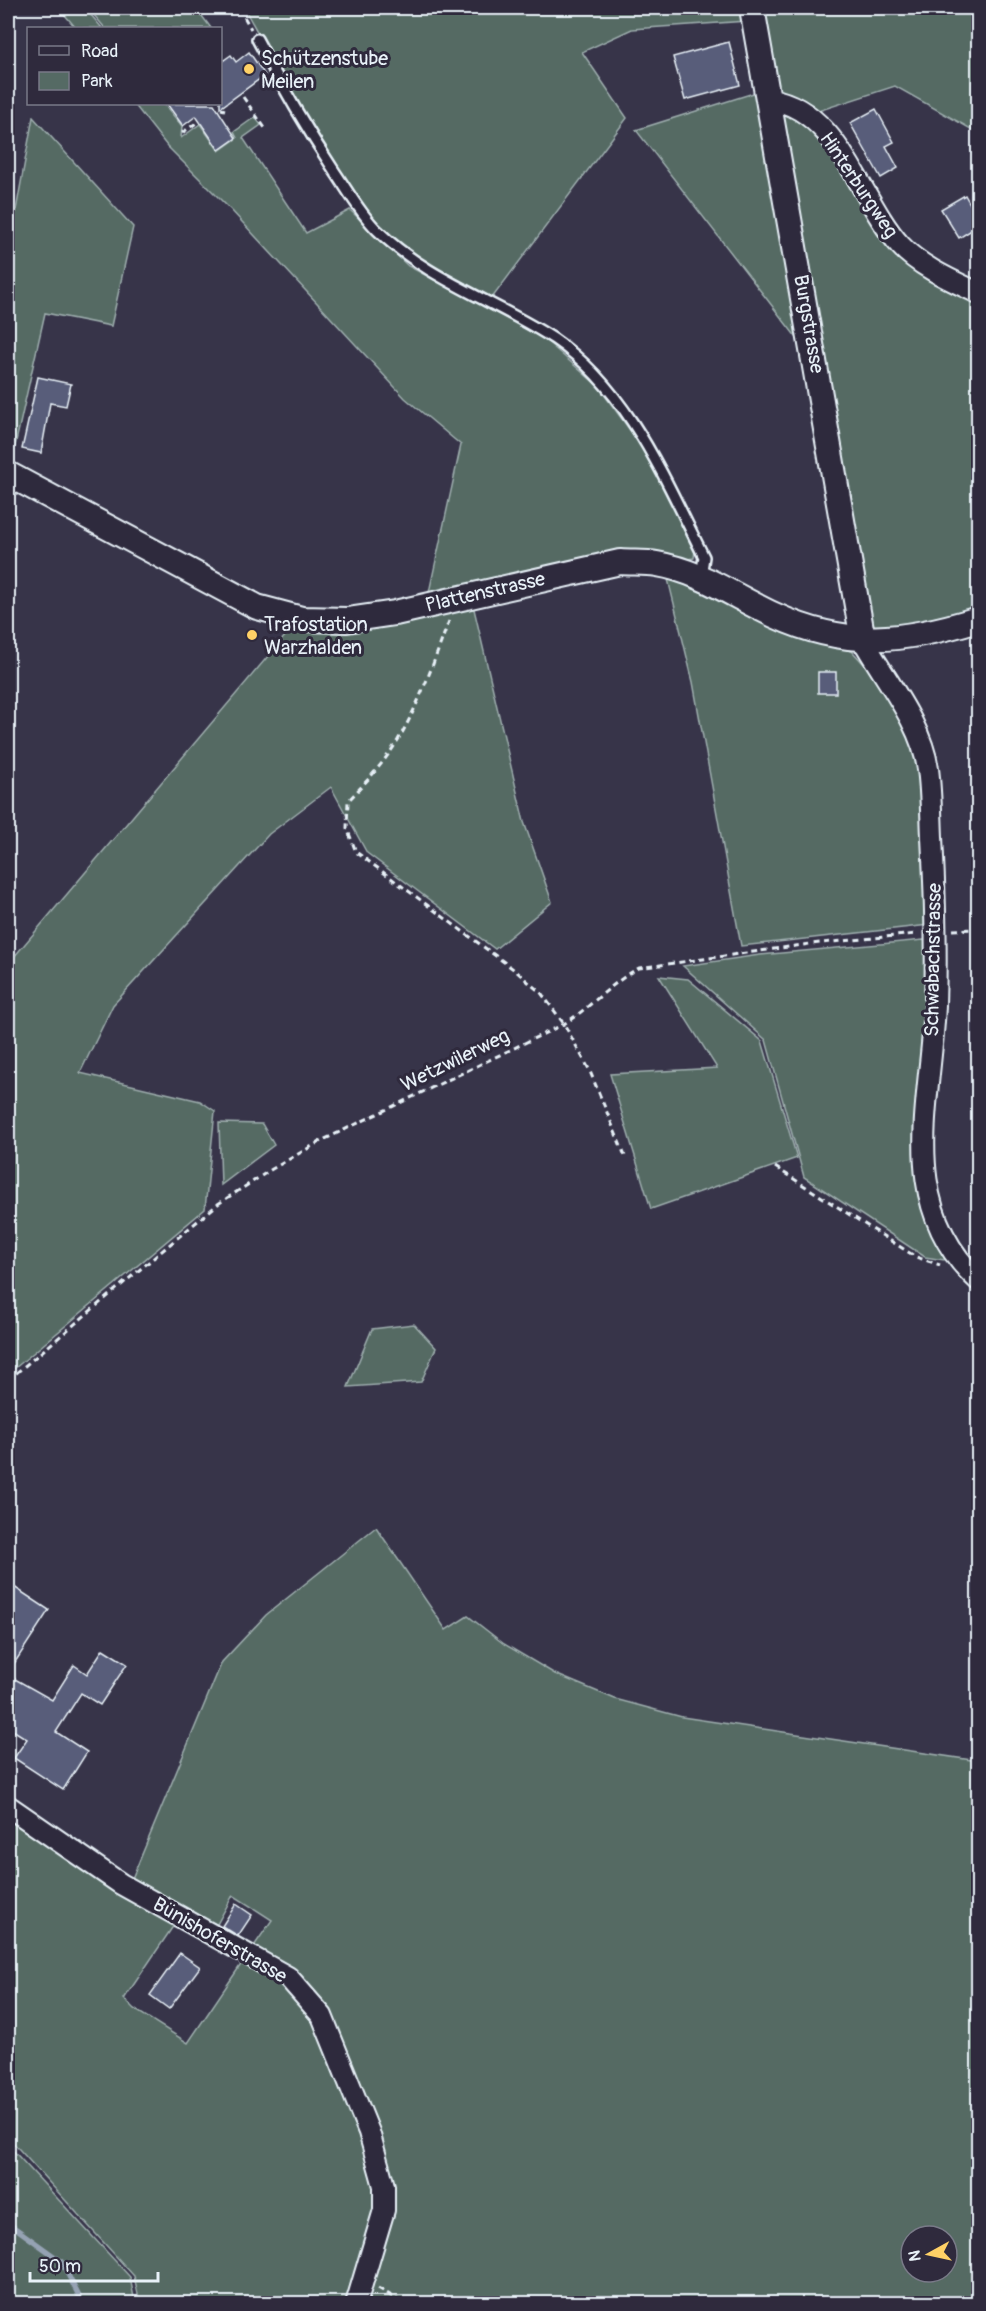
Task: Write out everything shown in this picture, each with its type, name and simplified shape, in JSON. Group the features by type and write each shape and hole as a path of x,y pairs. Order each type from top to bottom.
{"street":[{"name":"Burgstrasse","path":"752,8 770,99 863,640"},
{"name":"Hinterburgweg","path":"770,99 793,104 802,110 833,142 901,246 934,270 978,293"},
{"name":"Plattenstrasse","path":"8,474 257,607 302,619 347,620 458,599 620,562 656,563 701,576 775,615 819,632 863,640 909,637 978,618"},
{"name":"Schwabachstrasse","path":"863,640 914,728 928,768 937,932 934,1018 923,1129 923,1159 937,1221 958,1262 978,1280"},
{"name":"Bünishoferstrasse","path":"8,1806 121,1884 288,1977 322,2016 369,2132 384,2186 384,2210 356,2304"}],"lane":[{"path":"256,39 294,109 375,228 402,253 441,279 555,340 600,380 644,440 704,557 701,576"}],"path":[{"path":"239,8 256,39"},
{"path":"243,97 265,128"},
{"path":"182,133 199,121"},
{"path":"458,599 425,684 398,740 373,775 348,801 347,828 356,852 516,971 542,994 564,1024 589,1069 625,1156"},
{"name":"Wetzwilerweg","path":"8,1380 218,1204 321,1141 564,1024 581,1014 617,980 639,968 810,944 978,929"},
{"path":"775,1167 927,1263 948,1265 958,1262"},
{"path":"364,2279 405,2304"}],"green space":[{"path":"59,8 85,8 101,27 75,27"},
{"path":"88,8 196,8 210,27 104,27"},
{"path":"244,8 745,8 747,21 632,29 582,52 627,118 492,298 415,256 379,226 354,193 299,107"},
{"path":"758,8 978,8 978,133 895,86 812,113 774,84"},
{"path":"760,91 807,351 636,130"},
{"path":"135,105 165,105 182,126 181,138 200,124 219,151 237,138 234,132 255,117 261,125 243,138 306,233 350,210 408,266 543,338 598,386 645,451 695,550 694,558 428,597 461,445 405,398 231,210 167,146"},
{"path":"782,113 805,117 900,254 978,305 978,610 956,618 876,628 871,622"},
{"path":"33,117 133,227 111,326 45,313 10,468 8,466 8,254"},
{"path":"667,575 702,588 791,636 852,651 875,676 906,728 921,771 929,925 741,946 693,682"},
{"path":"469,606 474,609 524,822 552,902 495,949 367,853 331,787 269,834 113,1005 80,1073 200,1101 215,1111 205,1209 8,1374 8,964 291,629 316,629"},
{"path":"924,940 932,944 916,1152 946,1255 944,1260 925,1257 804,1177 766,1040 683,966 760,955"},
{"path":"659,976 688,979 762,1041 797,1158 651,1209 610,1074 717,1068"},
{"path":"219,1123 262,1124 274,1145 221,1185"},
{"path":"414,1324 436,1348 421,1382 348,1387 372,1329"},
{"path":"376,1527 446,1630 468,1616 504,1644 555,1674 615,1699 682,1717 978,1761 978,2303 362,2303 392,2198 326,2009 304,1979 254,1946 272,1920 233,1895 216,1926 131,1881 222,1662 266,1615"},
{"path":"8,1817 174,1925 124,1999 134,2009 188,2043 244,1960 279,1979 306,2008 334,2067 374,2177 375,2213 348,2303 140,2303 134,2276 8,2137"},
{"path":"8,2145 130,2277 135,2303 8,2303"}],"building":[{"path":"729,42 740,85 685,100 673,57"},
{"path":"249,52 265,75 220,108 222,105 222,62 231,55 236,62"},
{"path":"168,105 215,105 236,138 219,150 196,116 183,126"},
{"path":"876,109 894,142 886,146 898,168 881,178 850,123"},
{"path":"965,195 978,218 978,226 959,238 941,209"},
{"path":"38,377 71,384 66,406 50,403 41,453 22,449"},
{"path":"818,672 836,672 836,693 818,693"},
{"path":"8,1583 49,1610 8,1673"},
{"path":"103,1649 127,1664 100,1705 81,1693 56,1732 87,1752 63,1790 14,1758 27,1739 8,1727 8,1675 52,1700 74,1665 87,1674"},
{"path":"236,1904 252,1915 238,1936 222,1926"},
{"path":"180,1953 200,1967 169,2009 150,1995"}],"waterway":[{"path":"8,2202 11,2225 61,2261 83,2304"}],"place":[{"name":"Schützenstube Meilen","path":"249,69"},
{"name":"Trafostation Warzhalden","path":"252,635"}]}
